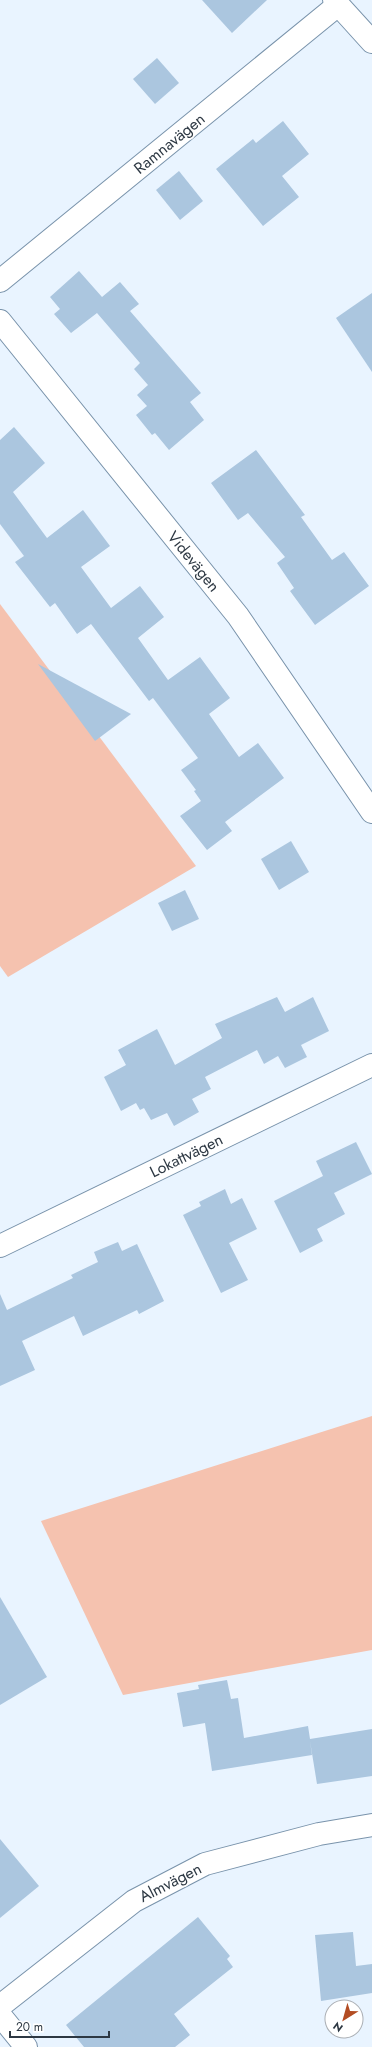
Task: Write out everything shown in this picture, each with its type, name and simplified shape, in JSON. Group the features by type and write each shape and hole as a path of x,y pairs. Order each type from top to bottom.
{"street":[{"path":"336,2 372,42"},
{"name":"Ramnavägen","path":"0,281 336,2"},
{"name":"Videvägen","path":"0,321 238,616 372,812"},
{"name":"Lokattvägen","path":"0,1246 372,1065"},
{"name":"Almvägen","path":"0,2006 134,1901 205,1864 319,1834 372,1825"},
{"path":"0,2015 26,2047"}],"shaded area":[{"path":"0,604 196,866 8,977 0,966"},
{"path":"372,1416 372,1650 123,1695 41,1521"}],"building":[{"path":"202,0 267,0 232,33"},
{"path":"157,58 179,83 155,104 133,79"},
{"path":"283,121 309,154 282,176 299,197 263,226 216,169 253,139 256,143"},
{"path":"179,171 203,201 180,220 156,190"},
{"path":"79,271 102,297 120,282 139,304 130,311 201,393 190,402 204,420 169,450 155,433 152,435 136,415 147,406 137,395 148,385 134,369 140,363 97,313 71,333 54,314 60,309 50,297"},
{"path":"372,293 372,372 336,318"},
{"path":"14,427 45,463 13,492 47,538 83,510 110,546 81,567 111,608 140,586 164,617 138,638 168,680 200,657 230,698 209,714 239,757 258,743 284,778 225,822 232,831 207,850 180,816 201,801 194,791 196,790 181,770 198,758 153,698 149,701 91,624 77,634 55,603 50,607 15,562 24,556 0,524 0,440"},
{"path":"256,450 305,515 301,517 332,560 344,552 369,586 315,625 290,591 294,588 277,563 285,557 248,513 238,520 211,483"},
{"path":"38,664 131,714 95,741"},
{"path":"291,841 309,872 279,890 261,859"},
{"path":"185,890 199,919 172,931 158,903"},
{"path":"277,997 285,1012 313,997 329,1031 301,1045 307,1057 285,1068 278,1056 264,1064 257,1050 205,1077 211,1089 192,1099 199,1112 174,1126 167,1113 151,1120 144,1108 140,1110 136,1103 121,1111 104,1077 126,1065 118,1050 157,1029 175,1065 222,1038 215,1024"},
{"path":"356,1142 372,1174 334,1193 345,1214 317,1229 323,1241 300,1253 274,1201 323,1176 316,1161"},
{"path":"225,1189 231,1204 242,1198 257,1229 229,1243 248,1280 221,1293 183,1215 201,1206 199,1202"},
{"path":"118,1242 122,1251 137,1244 164,1301 139,1314 137,1310 83,1336 74,1316 22,1341 35,1370 0,1386 0,1294 7,1310 73,1278 71,1275 98,1262 94,1252"},
{"path":"0,1597 47,1677 0,1705"},
{"path":"227,1680 231,1699 238,1698 244,1738 308,1726 310,1739 372,1729 372,1776 317,1784 310,1741 312,1755 212,1771 205,1723 183,1727 177,1693 199,1689 198,1685"},
{"path":"0,1839 39,1886 0,1918"},
{"path":"198,1917 230,1956 227,1959 233,1967 174,2014 190,2035 175,2047 84,2047 66,2025"},
{"path":"353,1932 356,1966 372,1964 372,1993 334,1999 324,1999 324,2001 321,2001 315,1935"}]}
